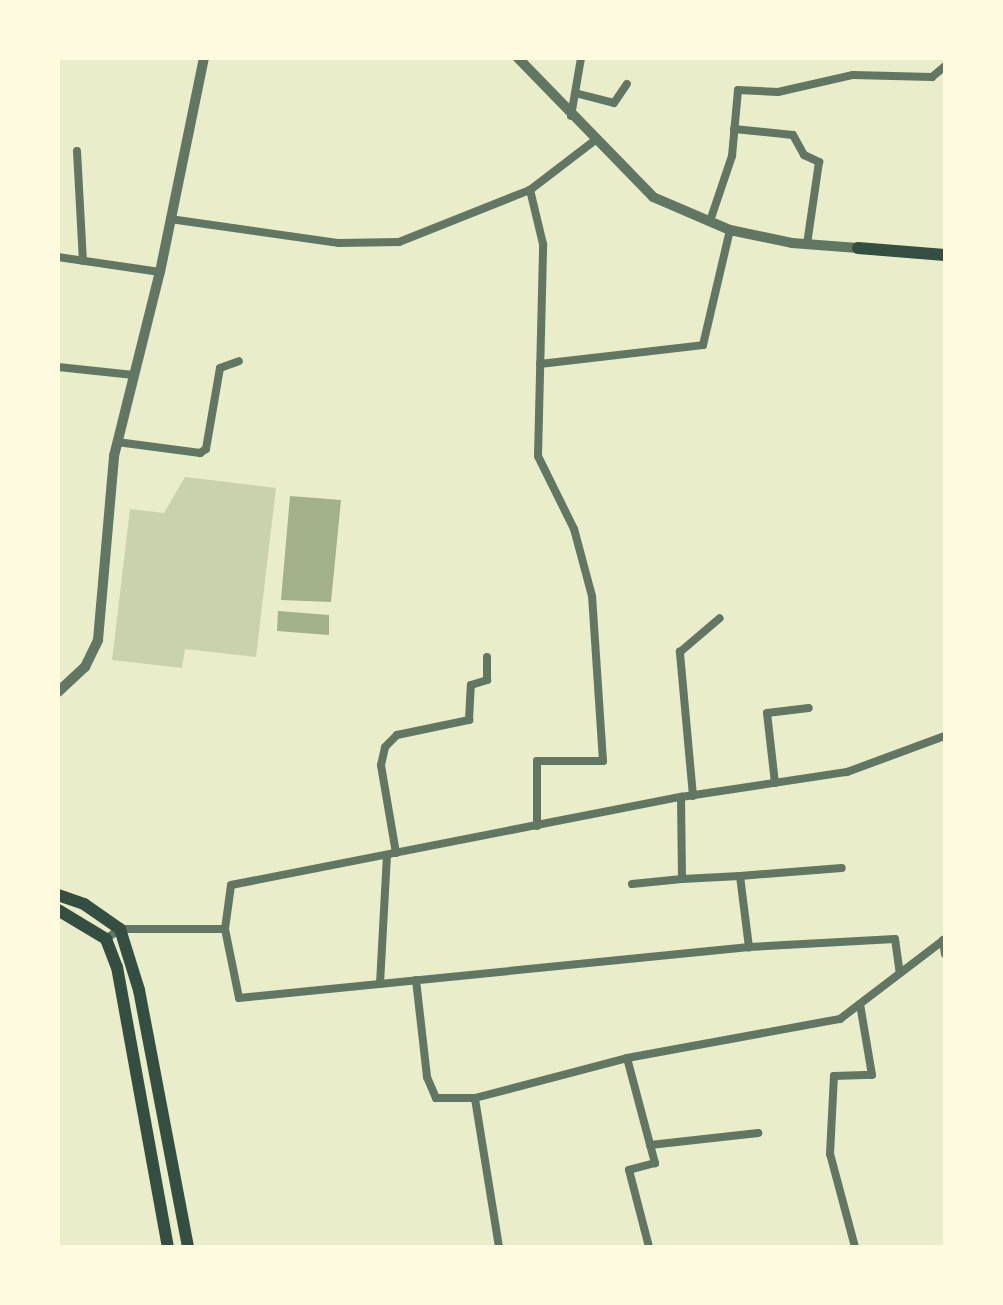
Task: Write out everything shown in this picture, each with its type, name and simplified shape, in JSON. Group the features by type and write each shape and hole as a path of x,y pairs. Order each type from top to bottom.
{"main road":[{"path":"858,248 945,255"},
{"path":"58,895 84,904 120,929 139,990 188,1247"},
{"path":"58,910 106,939 124,1000 168,1247"}],"street":[{"path":"58,692 85,667 98,640 117,442 160,272 204,58"},
{"path":"518,58 594,141 653,197 730,230 807,244 858,248"},
{"path":"571,116 581,58"},
{"path":"710,221 732,156 738,90 778,92 853,75 923,78 941,73 945,66"},
{"path":"575,93 614,103 627,84"},
{"path":"734,129 793,135 804,155 819,162 807,244"},
{"path":"170,219 339,243 399,242 530,190 594,141"},
{"path":"77,151 83,261"},
{"path":"530,190 543,244 538,456 574,529 592,596 603,761 537,761 537,826"},
{"path":"540,364 703,345 730,230"},
{"path":"58,257 160,272"},
{"path":"117,442 200,453 206,449 220,368 239,361"},
{"path":"58,367 134,375"},
{"path":"693,796 680,652 720,618"},
{"path":"380,984 392,854 381,765 385,747 397,735 469,720 471,685 487,680 487,657"},
{"path":"775,783 767,713 809,708"},
{"path":"900,973 895,939 749,947 239,998 225,929 231,885 681,797 847,772 945,736"},
{"path":"681,797 682,879"},
{"path":"632,884 842,868"},
{"path":"740,876 749,947"},
{"path":"106,939 120,929 225,929"},
{"path":"416,980 427,1077 436,1098 475,1098 627,1058 840,1019 944,940"},
{"path":"944,940 945,954"},
{"path":"855,1247 830,1154 834,1076 872,1075 860,1004"},
{"path":"627,1058 655,1163 629,1170 649,1247"},
{"path":"475,1098 499,1247"},
{"path":"650,1145 758,1133"}],"shaded area":[{"path":"185,477 276,488 256,657 185,649 182,668 112,660 130,509 164,513"},
{"path":"290,496 341,500 331,602 281,600"},
{"path":"278,611 329,615 329,635 277,631"}]}
